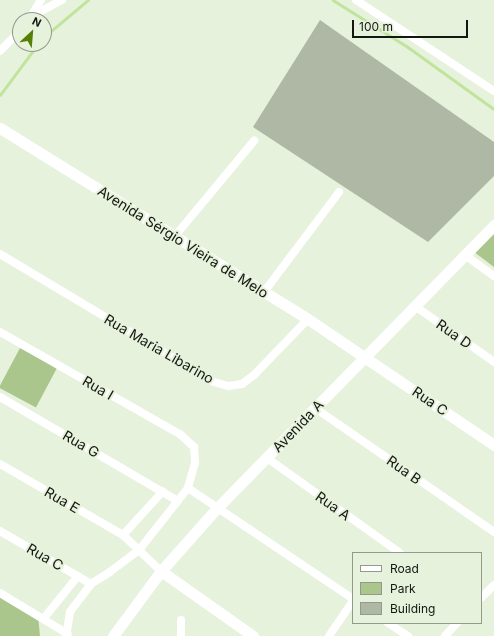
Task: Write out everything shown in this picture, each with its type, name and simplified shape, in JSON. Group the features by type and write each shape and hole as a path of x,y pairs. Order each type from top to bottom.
{"street":[{"path":"41,12 62,0"},
{"path":"356,0 494,91"},
{"path":"33,12 38,2"},
{"path":"0,51 12,39"},
{"name":"Avenida Sérgio Vieira de Melo","path":"0,128 175,236 365,357"},
{"path":"175,236 254,141"},
{"path":"264,292 339,192"},
{"name":"Avenida A","path":"118,634 161,571 217,508 494,225"},
{"name":"Rua Maria Libarino","path":"0,254 214,382 228,386 242,384 254,376 308,320"},
{"path":"465,255 494,276"},
{"name":"Rua D","path":"415,306 494,362"},
{"name":"Rua I","path":"0,332 181,435 194,447 195,463 188,488"},
{"name":"Rua C","path":"365,357 494,445"},
{"name":"Rua G","path":"0,397 178,501"},
{"name":"Rua B","path":"315,408 494,532"},
{"name":"Rua A","path":"267,458 399,552"},
{"name":"Rua E","path":"0,464 123,535 161,571"},
{"path":"0,593 44,618 67,635 70,612 91,584 139,550 188,488 352,599"},
{"path":"123,535 163,491"},
{"name":"Rua C","path":"0,531 91,584"},
{"path":"161,571 253,636"},
{"path":"44,618 78,576"},
{"path":"482,597 494,585"},
{"path":"329,636 352,602"},
{"path":"181,620 181,636"},
{"path":"390,624 408,636"},
{"path":"445,636 456,624"}],"green space":[{"path":"494,232 494,267 474,252"},
{"path":"20,348 57,368 36,407 0,388 0,386"},
{"path":"0,594 38,615 40,636 0,636"}],"building":[{"path":"320,20 494,142 494,176 428,242 253,127"}],"waterway":[{"path":"52,30 88,0"},
{"path":"333,0 408,47 494,109"},
{"path":"0,95 32,52"}]}
